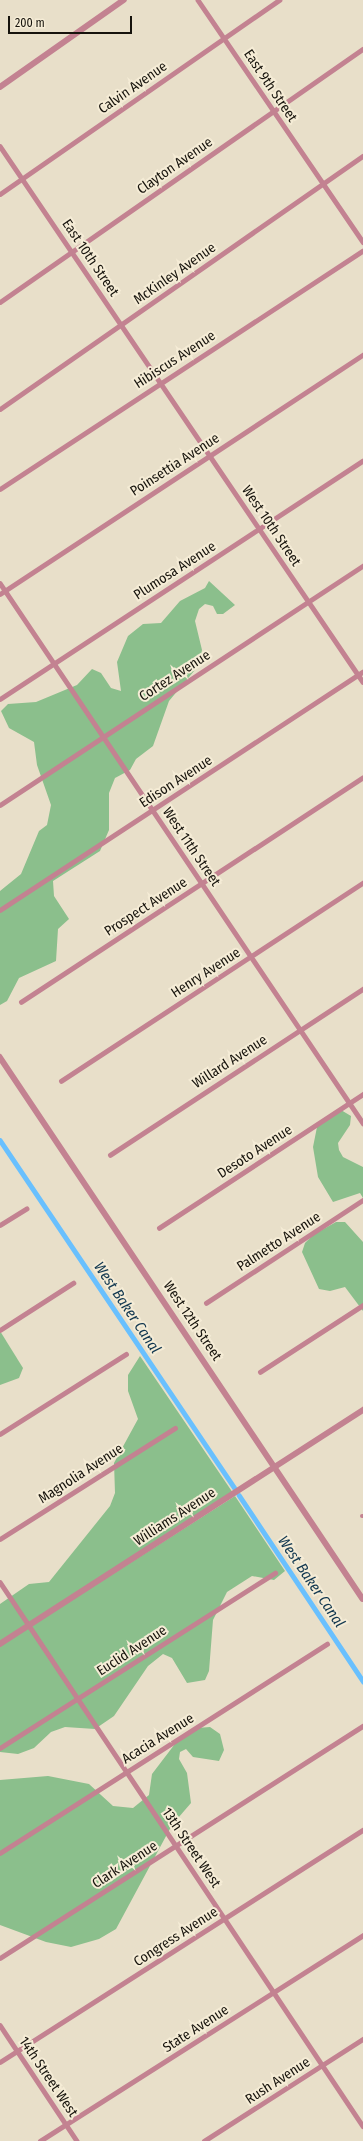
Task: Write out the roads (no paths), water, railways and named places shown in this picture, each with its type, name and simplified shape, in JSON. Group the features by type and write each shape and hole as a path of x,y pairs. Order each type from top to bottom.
{"street":[{"path":"0,87 124,0"},
{"name":"East 9th Street","path":"198,0 363,242"},
{"name":"Calvin Avenue","path":"0,194 279,0"},
{"name":"Clayton Avenue","path":"0,302 363,48"},
{"name":"East 10th Street","path":"0,146 161,383"},
{"name":"McKinley Avenue","path":"0,409 363,156"},
{"name":"Hibiscus Avenue","path":"0,488 363,251"},
{"name":"Poinsettia Avenue","path":"0,594 363,356"},
{"name":"West 10th Street","path":"161,383 363,682"},
{"name":"Plumosa Avenue","path":"0,699 363,461"},
{"name":"Cortez Avenue","path":"0,805 363,566"},
{"name":"West 11th Street","path":"0,583 363,1123"},
{"name":"Edison Avenue","path":"0,910 363,672"},
{"name":"Prospect Avenue","path":"21,1002 363,777"},
{"name":"Henry Avenue","path":"61,1081 363,883"},
{"name":"Willard Avenue","path":"110,1155 363,988"},
{"name":"West 12th Street","path":"0,1057 363,1599"},
{"name":"Desoto Avenue","path":"159,1228 363,1094"},
{"name":"Palmetto Avenue","path":"206,1302 363,1200"},
{"path":"0,1225 26,1209"},
{"path":"0,1330 73,1283"},
{"path":"260,1372 363,1305"},
{"path":"0,1434 126,1354"},
{"name":"Williams Avenue","path":"0,1644 276,1468 363,1410"},
{"name":"Magnolia Avenue","path":"0,1539 175,1428"},
{"name":"Euclid Avenue","path":"0,1748 275,1572"},
{"name":"13th Street West","path":"0,1582 363,2126"},
{"name":"Acacia Avenue","path":"0,1853 327,1644"},
{"name":"Clark Avenue","path":"0,1958 363,1726"},
{"name":"Congress Avenue","path":"0,2062 363,1830"},
{"name":"State Avenue","path":"40,2141 363,1935"},
{"name":"14th Street West","path":"0,2025 77,2141"},
{"name":"Rush Avenue","path":"204,2141 363,2039"}],"waterway":[{"name":"West Baker Canal","path":"0,1140 235,1489"},
{"name":"West Baker Canal","path":"239,1495 363,1681"}]}
